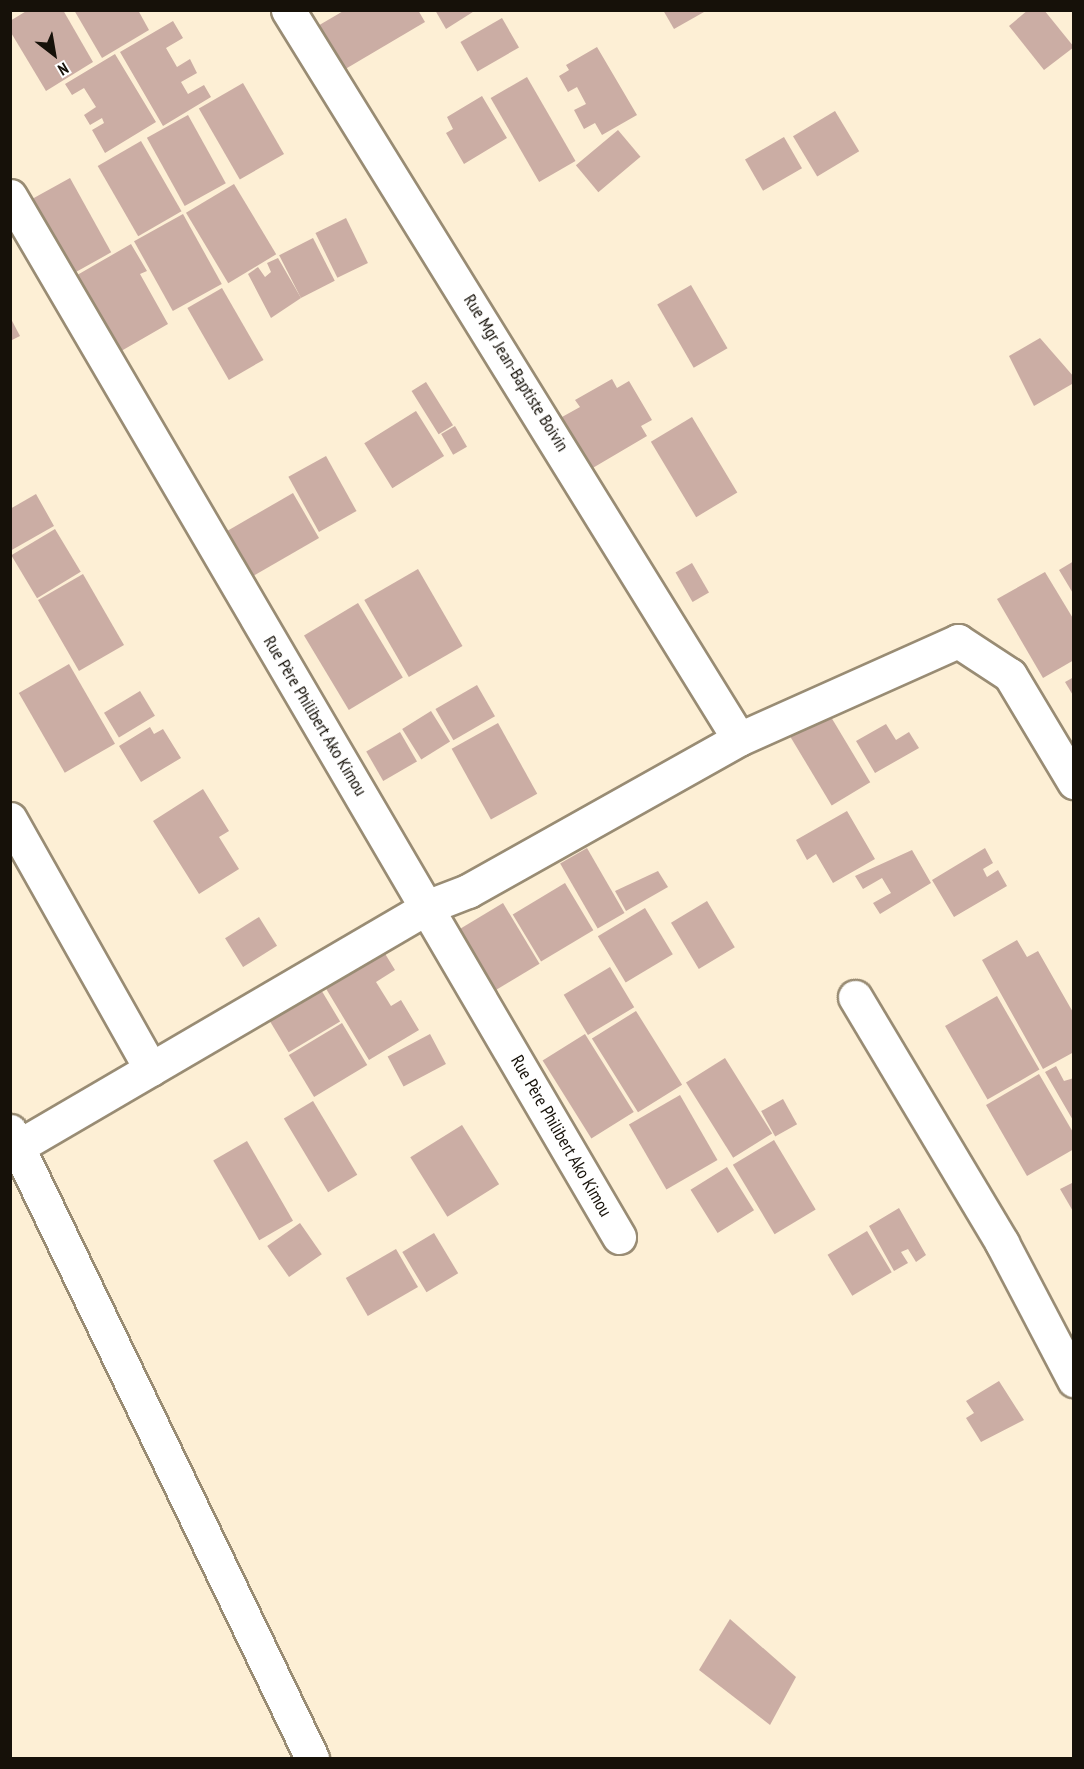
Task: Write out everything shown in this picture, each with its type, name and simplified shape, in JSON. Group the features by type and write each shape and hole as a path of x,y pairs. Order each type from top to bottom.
{"street":[{"name":"Rue Mgr Jean-Baptiste Boivin","path":"288,10 739,739"},
{"name":"Rue Père Philibert Ako Kimou","path":"10,196 429,906 619,1237"},
{"path":"312,1758 15,1138 151,1069 429,906 468,891 739,739 958,641 1010,675 1074,782"},
{"path":"10,819 151,1069"},
{"path":"855,997 1002,1243 1074,1380"}],"building":[{"path":"28,10 63,10 93,62 46,91 10,31 10,21"},
{"path":"74,10 138,10 149,30 102,58"},
{"path":"345,10 418,10 425,22 342,71 316,27"},
{"path":"435,10 476,10 446,29"},
{"path":"663,10 703,10 704,12 674,29"},
{"path":"1028,10 1044,10 1074,47 1044,70 1009,26"},
{"path":"502,18 519,47 477,71 460,42"},
{"path":"173,21 183,38 166,48 177,67 190,59 197,73 181,82 188,94 204,85 211,97 163,126 120,52"},
{"path":"597,47 637,115 602,135 595,123 584,129 574,110 586,104 577,87 568,92 559,76 569,70 566,65"},
{"path":"115,54 156,122 105,153 92,130 104,123 102,118 90,125 84,115 96,107 84,88 72,95 65,84"},
{"path":"527,77 576,161 539,182 491,98"},
{"path":"243,83 284,154 240,180 199,109"},
{"path":"482,96 507,138 464,164 446,133 453,129 447,117"},
{"path":"835,111 859,151 817,177 793,136"},
{"path":"188,115 226,183 185,206 147,138"},
{"path":"618,130 640,157 598,192 576,165"},
{"path":"784,137 802,168 763,191 745,160"},
{"path":"141,141 182,211 138,236 98,166"},
{"path":"70,178 111,252 70,275 29,201"},
{"path":"234,184 276,254 228,283 186,213"},
{"path":"183,214 222,284 173,311 134,241"},
{"path":"346,218 368,263 337,278 315,233"},
{"path":"313,238 335,281 301,298 279,255"},
{"path":"131,244 147,271 140,274 168,324 116,354 72,278"},
{"path":"278,258 301,298 271,318 248,274 258,267 265,277 271,272 267,263"},
{"path":"691,285 728,348 694,368 657,304"},
{"path":"222,288 264,360 229,380 187,308"},
{"path":"10,317 20,336 10,341"},
{"path":"1040,338 1074,377 1072,384 1034,406 1009,356"},
{"path":"612,379 617,388 629,381 652,420 641,426 647,436 591,469 562,417 580,407 575,400"},
{"path":"426,382 453,425 439,434 412,391"},
{"path":"416,411 444,456 392,488 364,443"},
{"path":"692,417 737,492 696,517 651,442"},
{"path":"455,426 467,447 453,455 441,434"},
{"path":"326,456 357,511 319,532 288,477"},
{"path":"293,493 319,538 251,578 225,532"},
{"path":"36,494 54,526 10,551 10,509"},
{"path":"55,529 81,572 37,598 11,555"},
{"path":"1074,561 1074,595 1059,570"},
{"path":"692,563 709,592 693,602 676,572"},
{"path":"418,569 462,646 409,677 364,600"},
{"path":"1045,572 1074,620 1074,660 1043,678 997,599"},
{"path":"83,574 124,645 79,671 38,600"},
{"path":"358,603 403,678 349,710 304,635"},
{"path":"69,664 115,744 65,773 19,693"},
{"path":"1074,677 1074,697 1065,682"},
{"path":"477,685 495,716 453,740 435,709"},
{"path":"140,691 155,716 119,737 104,713"},
{"path":"431,711 450,742 421,760 402,729"},
{"path":"828,712 870,782 832,805 789,735"},
{"path":"498,723 537,794 491,820 452,749"},
{"path":"886,724 896,740 909,732 919,748 875,773 856,741"},
{"path":"150,727 154,734 163,729 181,758 141,782 119,746"},
{"path":"400,732 417,761 383,781 366,752"},
{"path":"203,789 229,831 219,837 239,869 199,894 153,821"},
{"path":"847,811 875,859 833,883 816,854 807,860 796,840"},
{"path":"587,848 624,913 598,928 560,864"},
{"path":"985,848 993,863 983,869 987,877 998,870 1007,886 954,917 932,880"},
{"path":"912,850 931,883 880,914 873,903 891,893 882,878 863,889 855,876"},
{"path":"658,871 668,887 626,911 615,891"},
{"path":"565,883 593,930 541,962 513,914"},
{"path":"707,901 735,947 699,969 671,923"},
{"path":"503,903 540,964 486,996 450,935"},
{"path":"645,908 673,954 626,983 598,936"},
{"path":"259,917 277,946 243,967 225,938"},
{"path":"1017,940 1027,957 1038,951 1074,1014 1074,1052 1043,1069 982,960"},
{"path":"384,952 395,970 376,982 391,1006 401,1000 419,1030 369,1060 325,987"},
{"path":"610,967 634,1007 588,1035 564,995"},
{"path":"320,988 340,1021 289,1052 269,1019"},
{"path":"997,996 1040,1070 988,1100 945,1026"},
{"path":"636,1011 682,1085 638,1112 592,1039"},
{"path":"342,1023 367,1065 314,1097 289,1055"},
{"path":"430,1034 446,1064 404,1087 388,1057"},
{"path":"585,1034 634,1112 591,1139 543,1060"},
{"path":"725,1058 772,1133 733,1158 686,1082"},
{"path":"1056,1066 1064,1081 1074,1078 1074,1122 1045,1072"},
{"path":"1039,1074 1074,1134 1074,1149 1027,1176 986,1105"},
{"path":"680,1095 718,1160 666,1189 629,1124"},
{"path":"783,1099 797,1124 775,1136 761,1111"},
{"path":"313,1101 357,1175 328,1192 284,1119"},
{"path":"462,1125 499,1184 447,1217 410,1157"},
{"path":"774,1140 816,1209 775,1234 733,1165"},
{"path":"247,1141 293,1221 259,1240 213,1160"},
{"path":"727,1167 754,1210 718,1233 691,1190"},
{"path":"1074,1182 1074,1213 1060,1189"},
{"path":"899,1208 926,1255 916,1262 908,1249 901,1252 908,1263 894,1271 869,1226"},
{"path":"300,1223 322,1254 289,1277 267,1246"},
{"path":"867,1231 892,1272 852,1296 828,1255"},
{"path":"434,1233 458,1273 426,1292 402,1252"},
{"path":"396,1249 418,1287 368,1316 346,1278"},
{"path":"999,1381 1024,1420 981,1442 966,1418 974,1413 966,1401"},
{"path":"730,1619 796,1677 770,1725 699,1670"}]}
